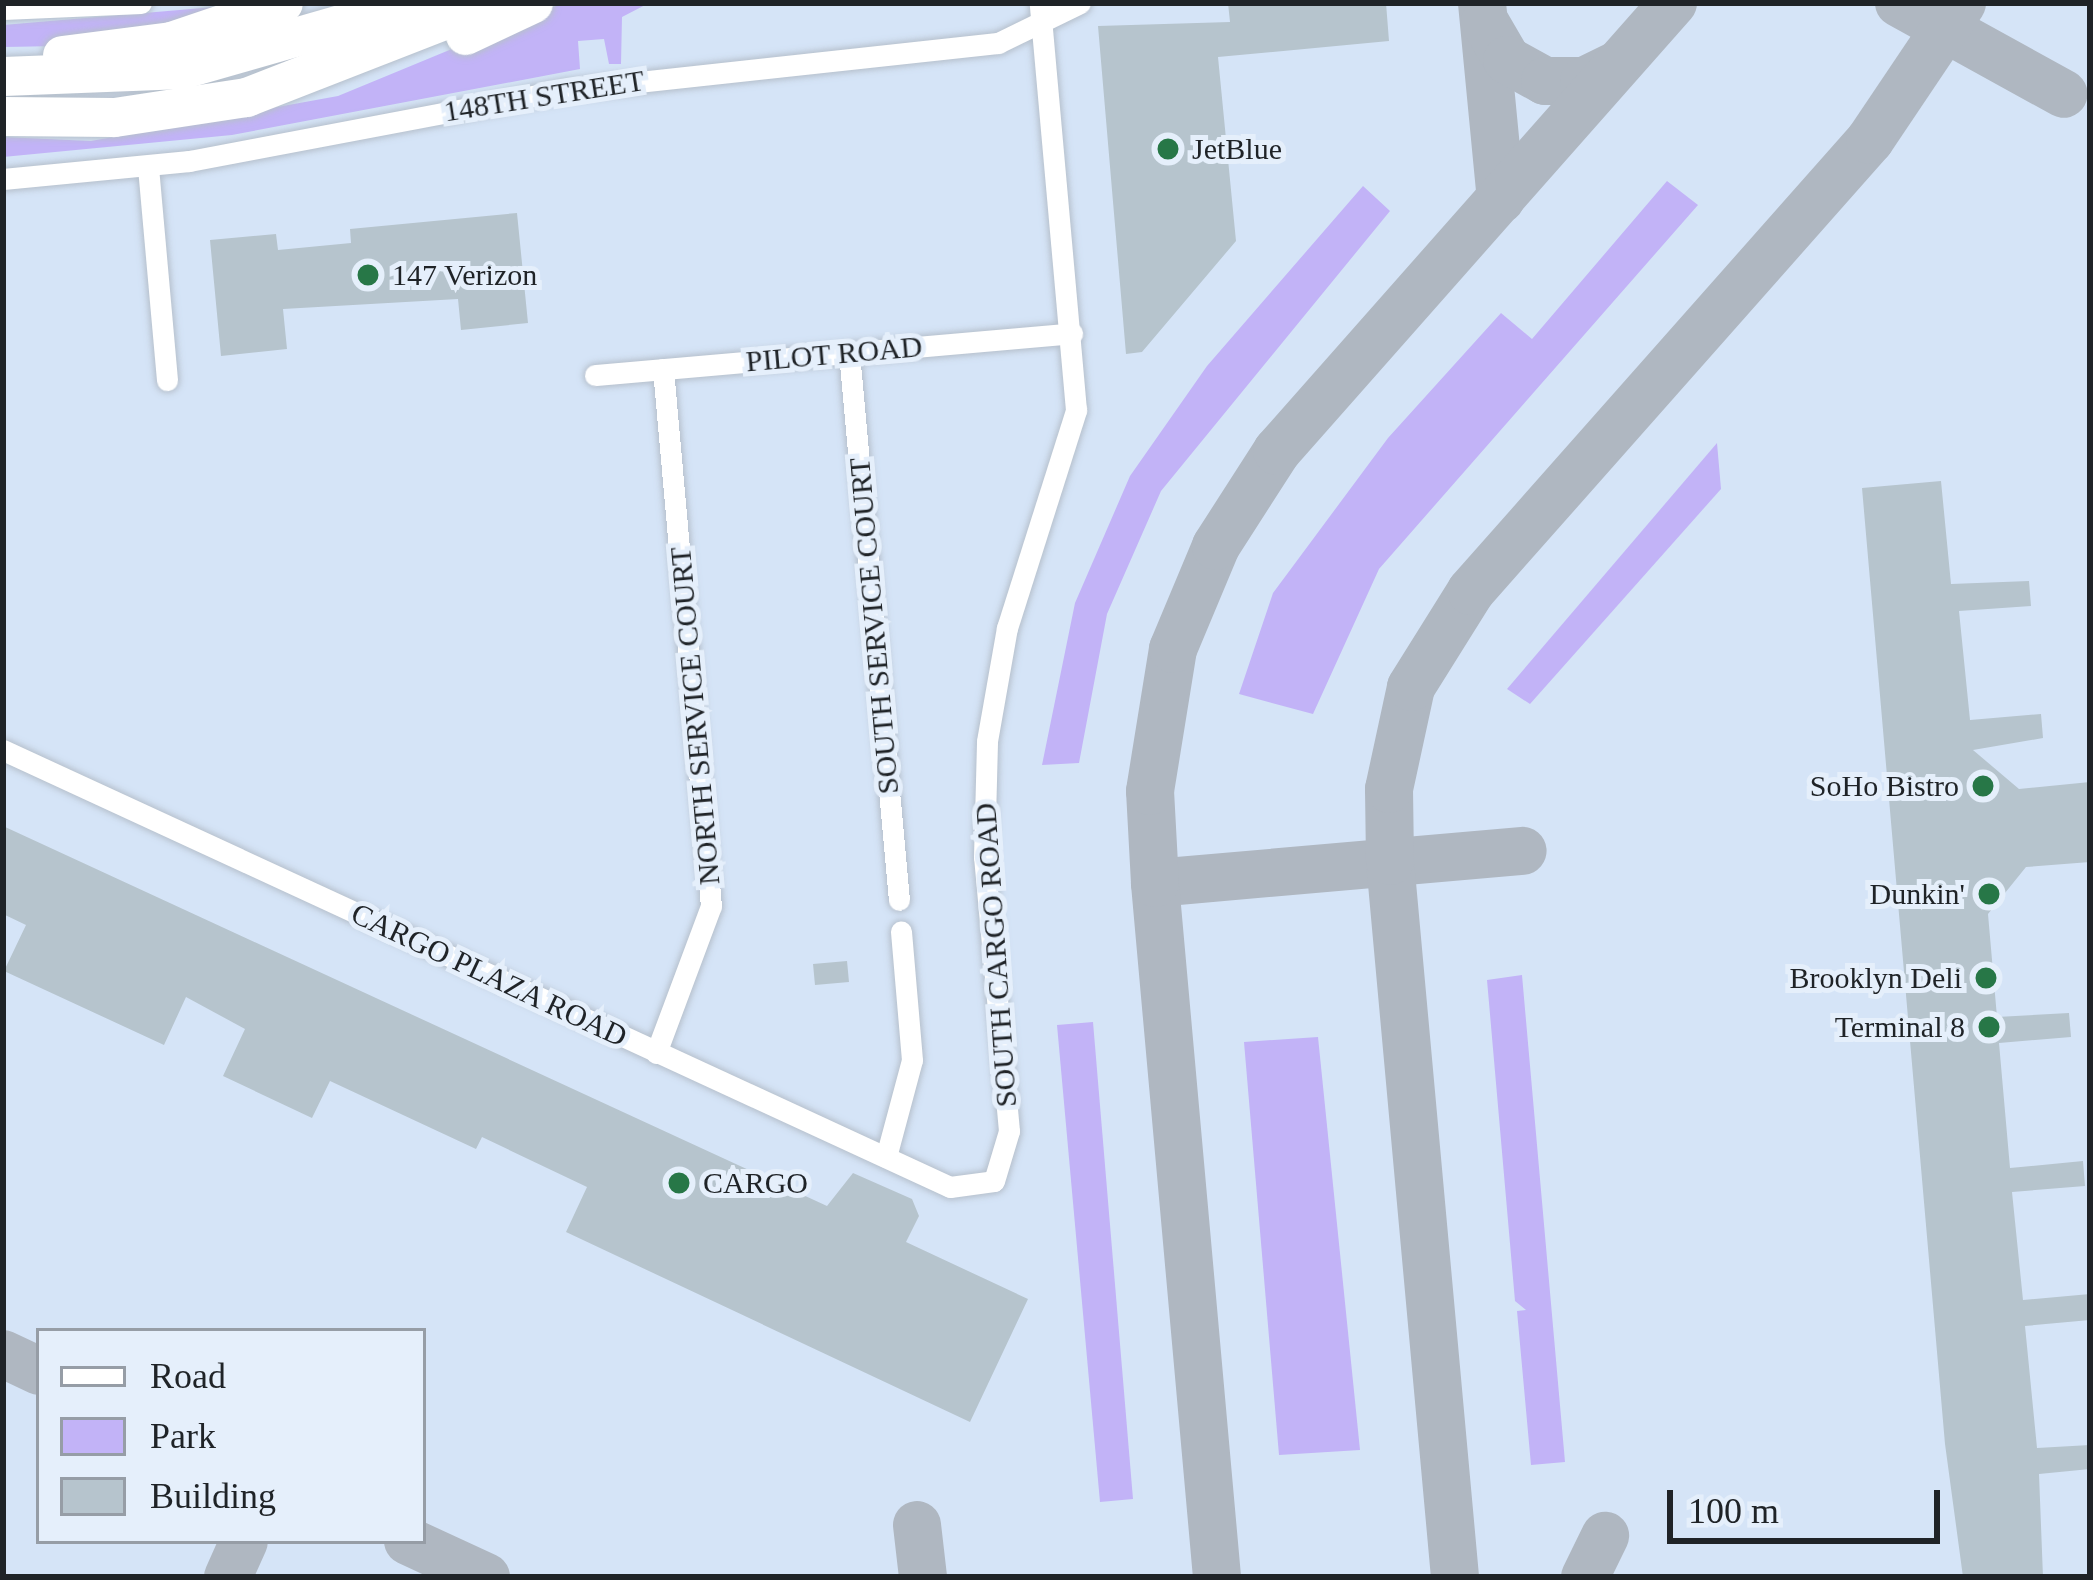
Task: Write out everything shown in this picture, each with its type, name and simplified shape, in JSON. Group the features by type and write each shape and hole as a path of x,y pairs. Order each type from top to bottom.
{"highway":[{"path":"3,56 171,40 283,3"},
{"path":"3,76 183,69 413,3"},
{"path":"114,117 310,79 487,3"},
{"path":"3,116 211,120 272,106 533,3"}],"street":[{"path":"3,9 140,3"},
{"name":"148TH STREET","path":"3,179 148,167 565,90 998,43 1041,12 1080,3"},
{"name":"SOUTH CARGO ROAD","path":"979,1190 1000,1174 1009,1131 984,857 987,742 1011,615 1072,440 1072,333 1041,12"},
{"path":"148,167 167,380"},
{"name":"PILOT ROAD","path":"596,375 1072,333"},
{"name":"SOUTH SERVICE COURT","path":"849,353 899,900"},
{"name":"NORTH SERVICE COURT","path":"656,1053 711,906 663,369"},
{"name":"CARGO PLAZA ROAD","path":"3,750 886,1157 979,1190"},
{"path":"886,1157 912,1060 901,931"}],"shaded area":[{"path":"3,3 2090,3 2090,1577 3,1577"}],"green space":[{"path":"261,3 59,46 3,47 3,25"},
{"path":"563,3 649,3 622,17 621,64 609,64 604,39 578,41 580,69 232,135 3,157 3,137 91,141 338,96"},
{"path":"1667,181 1698,205 1379,569 1313,714 1239,694 1273,593 1388,438 1501,313 1532,339"},
{"path":"1363,186 1390,211 1161,491 1107,614 1079,763 1042,765 1075,603 1130,476 1207,366"},
{"path":"1717,443 1721,489 1530,704 1507,689"},
{"path":"1522,975 1565,1462 1531,1465 1517,1311 1526,1310 1515,1301 1487,980"},
{"path":"1093,1022 1133,1499 1100,1502 1057,1025"},
{"path":"1318,1037 1360,1450 1279,1455 1244,1042"}],"building":[{"name":"JetBlue","path":"1228,3 1386,3 1389,41 1218,57 1236,241 1142,352 1126,354 1098,26 1230,22"},
{"name":"147 Verizon","path":"517,213 528,323 461,330 458,299 283,309 287,349 221,356 210,240 276,234 278,250 351,243 350,229"},
{"name":"Terminal 8","path":"1941,481 1951,584 2029,581 2031,606 1959,611 1970,720 2041,714 2043,738 1973,750 2019,789 2090,782 2090,862 2026,867 1988,914 1997,1017 2069,1013 2071,1037 1999,1043 2010,1168 2083,1161 2085,1186 2012,1192 2023,1300 2090,1294 2090,1320 2025,1326 2037,1448 2090,1445 2090,1469 2039,1474 2043,1577 1963,1577 1945,1444 1862,488"},
{"name":"CARGO","path":"3,826 827,1206 853,1173 912,1199 919,1216 906,1242 1028,1299 970,1422 566,1232 587,1187 482,1137 476,1149 330,1081 312,1118 223,1076 245,1029 186,997 164,1045 4,971 26,925 3,914"},
{"path":"847,961 849,982 815,985 813,964"}],"taxiway":[{"path":"1482,3 1501,199"},
{"path":"1217,1577 1150,791 1173,649 1216,546 1277,451 1673,3"},
{"path":"1899,3 2064,94"},
{"path":"1455,1577 1390,861 1389,789 1411,687 1471,591 1870,140 1962,3"},
{"path":"1485,22 1507,60 1545,81 1584,81 1617,65"},
{"path":"1155,883 1523,851"},
{"path":"3,1354 36,1370"},
{"path":"917,1525 923,1577"},
{"path":"1585,1577 1605,1536"},
{"path":"228,1577 243,1544"},
{"path":"414,1544 486,1577"}],"place":[{"name":"JetBlue","path":"1168,149"},
{"name":"147 Verizon","path":"368,275"},
{"name":"SoHo Bistro","path":"1983,786"},
{"name":"Dunkin'","path":"1989,894"},
{"name":"Brooklyn Deli","path":"1986,978"},
{"name":"Terminal 8","path":"1989,1027"},
{"name":"CARGO","path":"679,1183"}]}
